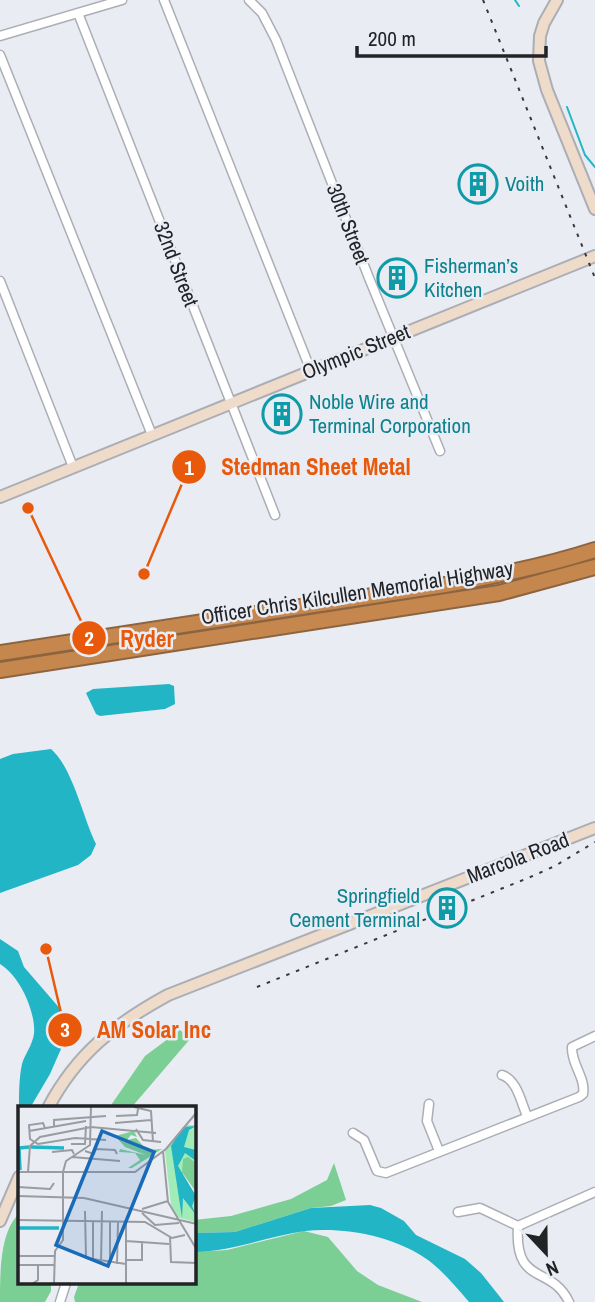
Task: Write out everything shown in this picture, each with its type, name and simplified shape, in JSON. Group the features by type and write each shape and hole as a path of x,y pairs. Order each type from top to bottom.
{"highway":[{"name":"Officer Chris Kilcullen Memorial Highway","path":"0,651 445,585 534,568 595,550"},
{"name":"Officer Chris Kilcullen Memorial Highway","path":"0,672 499,593 595,568"}],"main road":[{"path":"556,0 540,36 539,61 547,90 595,209"},
{"name":"Olympic Street","path":"0,497 595,256"},
{"name":"Marcola Road","path":"49,1106 76,1065 105,1035 126,1018 168,995 595,828"},
{"path":"0,1221 18,1179"}],"street":[{"path":"0,36 122,0"},
{"path":"164,0 311,371"},
{"name":"30th Street","path":"249,0 262,13 276,40 440,452"},
{"name":"32nd Street","path":"78,13 275,515"},
{"path":"0,55 152,435"},
{"path":"0,281 73,467"},
{"path":"353,1133 364,1140 375,1167 382,1173 583,1094 584,1085 571,1051 575,1044 595,1036"},
{"path":"502,1074 514,1084 527,1116"},
{"path":"429,1104 427,1121 439,1151"},
{"path":"458,1212 480,1208 518,1226 595,1192"},
{"path":"518,1226 519,1250 526,1267 554,1284 569,1302"},
{"path":"60,1302 66,1284"}],"green space":[{"path":"180,1030 190,1039 133,1106 110,1106 145,1056"},
{"path":"334,1163 346,1200 235,1232 196,1233 196,1220 231,1216 291,1199 327,1180"},
{"path":"18,1215 18,1284 51,1284 51,1291 45,1302 0,1302 1,1266 5,1242"},
{"path":"304,1231 328,1237 357,1271 378,1285 422,1302 75,1302 79,1284 196,1284 196,1252 227,1250"}],"water":[{"path":"169,684 174,686 175,704 165,709 100,716 96,714 86,693 93,689"},
{"path":"51,749 65,768 96,844 91,855 78,865 0,893 0,759 13,754"},
{"path":"0,939 18,951 24,967 62,1011 65,1028 61,1049 31,1106 19,1106 19,1092 22,1064 34,1034 32,1015 20,986 0,964"},
{"path":"370,1205 381,1208 404,1221 416,1235 465,1259 481,1273 504,1302 469,1302 439,1269 415,1252 385,1239 353,1232 305,1231 196,1252 196,1233 235,1232 311,1208"}],"waterway":[{"path":"515,0 519,6"},
{"path":"567,107 585,155 595,167"}],"railway":[{"path":"483,0 595,278"},
{"path":"257,987 528,878 555,866 595,842"}],"place":[{"name":"Voith","path":"478,184"},
{"name":"Fisherman’s Kitchen","path":"397,278"},
{"name":"Noble Wire and Terminal Corporation","path":"282,414"},
{"name":"Ryder","path":"28,508"},
{"name":"Stedman Sheet Metal","path":"144,574"},
{"name":"Springfield Cement Terminal","path":"447,908"},
{"name":"AM Solar Inc","path":"46,949"}]}
